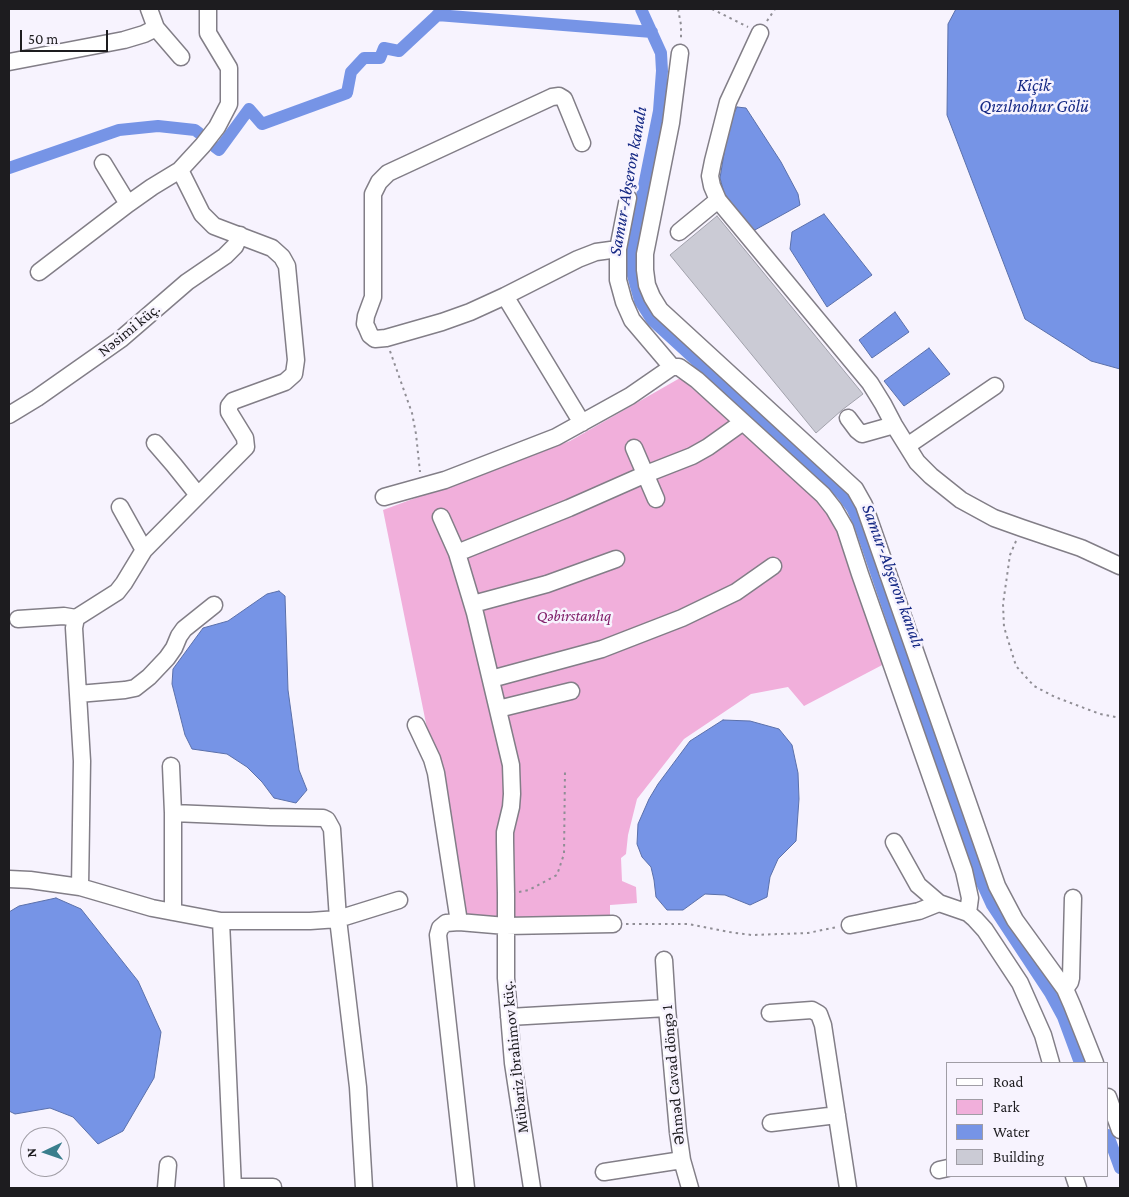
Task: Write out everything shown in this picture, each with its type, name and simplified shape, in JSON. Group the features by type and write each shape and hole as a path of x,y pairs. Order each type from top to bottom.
{"street":[{"path":"149,9 156,28 181,58"},
{"path":"39,272 128,204 180,170 217,127 229,104 229,68 208,33 208,9"},
{"path":"9,62 124,40 156,28"},
{"path":"760,33 728,102 713,161 710,176 718,200 870,383 917,462 931,476 961,500 994,518 1081,548 1120,566"},
{"path":"680,53 671,123 644,254 647,285 660,310 855,489 864,504 997,886 1015,920 1065,989 1095,1062"},
{"path":"582,143 564,99 559,96 552,97 388,173 379,182 373,194 373,297 365,324 370,335 375,339 386,338 451,319 505,296 578,259 596,252 618,249"},
{"path":"102,162 128,204"},
{"path":"18,619 64,616 76,618 117,592 144,550 246,448 245,438 229,412 229,406 233,401 285,382 294,374 296,360 287,266 282,257 272,248 214,226 202,214 180,170"},
{"path":"628,198 618,249 618,280 624,302 632,320 672,367"},
{"path":"679,232 718,200"},
{"name":"Nəsimi küç.","path":"9,415 37,398 121,339 187,282 225,256 235,246 240,235"},
{"path":"505,296 582,423"},
{"path":"384,497 445,480 556,437 630,396 672,367 679,366 822,495 834,508 846,528 860,574 964,871 970,898 968,913"},
{"path":"907,446 995,386"},
{"path":"848,418 862,434 894,425"},
{"path":"457,553 692,456 743,422"},
{"path":"155,443 198,496"},
{"path":"634,448 656,499"},
{"path":"120,506 144,550"},
{"name":"Mübariz İbrahimov küç.","path":"441,517 457,553 473,604 511,765 512,794 505,837 506,978 514,1073 532,1188"},
{"path":"473,604 547,584 616,559"},
{"path":"491,679 602,649 673,622 736,592 773,566"},
{"path":"78,694 135,688 149,677 167,658 184,628 214,605"},
{"path":"76,618 74,628 82,761 80,887"},
{"path":"498,709 571,691"},
{"path":"416,725 432,759 436,773 460,922"},
{"path":"171,766 173,912"},
{"path":"173,813 269,818 323,818 327,820 332,829 338,918 358,1087 364,1188"},
{"path":"894,842 918,886 939,903 968,913 985,930 1020,982 1043,1035 1047,1062"},
{"path":"9,879 80,887 126,901 221,921 310,921 338,918 399,900"},
{"path":"1065,989 1071,978 1073,898"},
{"path":"850,925 918,911 939,903"},
{"path":"221,921 233,1188 273,1187"},
{"path":"466,1188 438,935 440,928 446,923 460,922 506,926 613,924"},
{"name":"Əhməd Cavad döngə 1","path":"664,960 678,1132 682,1160 690,1188"},
{"path":"509,1017 667,1008"},
{"path":"770,1013 812,1010 819,1014 848,1188"},
{"path":"1109,1100 1120,1130"},
{"path":"772,1123 837,1115"},
{"path":"604,1172 682,1160"},
{"path":"166,1188 168,1165"}],"path":[{"path":"678,9 681,25 680,53"},
{"path":"712,9 760,33"},
{"path":"386,338 412,413 422,487"},
{"path":"1022,528 1010,555 1003,604 1004,627 1016,666 1034,686 1055,697 1100,714 1120,718"},
{"path":"506,894 529,890 557,875 564,854 565,770"},
{"path":"613,924 688,924 752,935 808,933 850,925"}],"green space":[{"name":"Qəbirstanlıq","path":"680,378 798,478 837,520 886,663 804,706 788,687 751,694 684,739 637,799 628,835 626,854 621,858 622,881 636,887 637,903 610,905 610,918 513,921 465,917 383,510 570,441"}],"water":[{"name":"Kiçik Qızılnohur Gölü","path":"956,9 1120,9 1120,369 1091,361 1025,319 947,115 948,24"},
{"path":"737,107 746,108 781,162 798,194 800,205 753,231 724,193 720,178 729,123"},
{"path":"824,214 872,275 827,307 790,249 792,232"},
{"path":"895,312 909,332 872,358 859,340"},
{"path":"929,348 950,374 904,406 884,381"},
{"path":"279,591 285,596 288,690 299,770 307,790 296,803 274,798 247,767 227,754 192,749 185,735 172,684 173,669 203,628 228,621 267,594"},
{"path":"723,720 750,721 779,729 792,745 798,773 799,799 796,841 778,859 770,877 767,897 750,905 725,895 705,894 683,910 667,910 656,897 651,867 642,857 637,844 638,824 658,784 690,741"},
{"path":"56,898 81,909 138,981 161,1032 154,1078 123,1131 98,1144 73,1117 50,1108 15,1114 9,1111 9,912 19,906"}],"building":[{"path":"717,216 863,394 816,433 670,255"}],"waterway":[{"path":"215,147 219,150 249,109 262,124 347,93 351,72 364,58 380,58 384,48 399,51 444,9"},
{"name":"Samur-Abşeron kanalı","path":"641,9 661,53 662,71 659,111 632,246 631,268 640,301 652,320 842,494 852,508 860,525 981,881 992,905 1050,993 1063,1017 1080,1062"},
{"path":"437,15 652,32"},
{"path":"9,168 119,130 158,126 195,130 199,133"},
{"name":"Samur-Abşeron kanalı","path":"1109,1138 1120,1168"}]}
